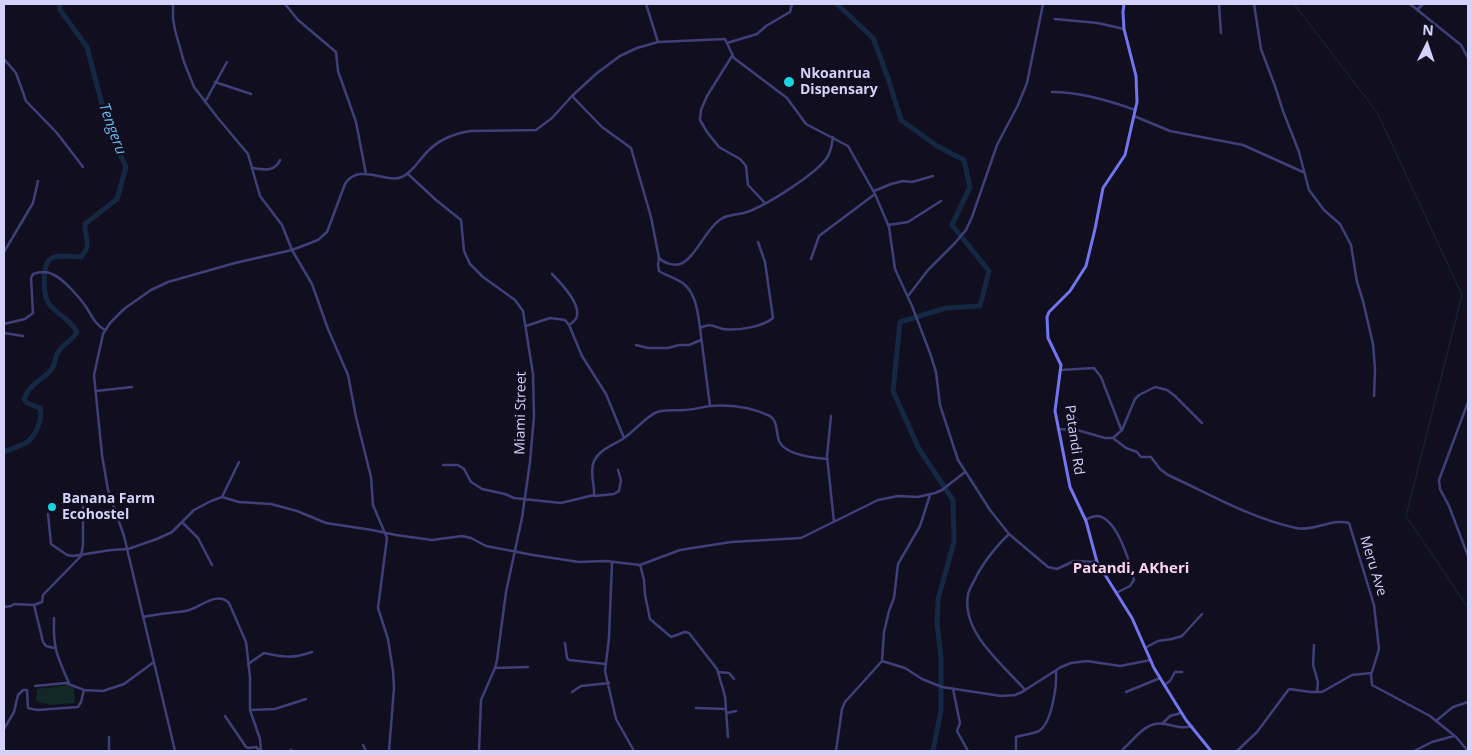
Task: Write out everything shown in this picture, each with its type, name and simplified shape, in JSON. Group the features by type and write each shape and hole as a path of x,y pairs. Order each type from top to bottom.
{"street":[{"path":"173,4 172,19 184,62 194,87 248,154 260,196 282,225 292,250 316,293 328,329 348,375 371,477 373,505 386,533 387,541 378,608 388,639 393,671 394,688 389,751"},
{"path":"285,4 298,20 336,52 338,71 356,122 366,174"},
{"path":"646,4 658,42"},
{"path":"727,43 760,32 766,26 788,14 792,4"},
{"path":"908,296 928,270 960,236 972,217 997,145 1027,83 1043,4"},
{"path":"1122,430 1100,377 1094,368 1062,370 1048,338 1046,325 1048,314 1070,291 1086,266 1103,188 1126,155 1138,97 1138,84 1124,29 1124,4"},
{"path":"1219,4 1221,33"},
{"path":"1254,4 1261,49 1299,152 1309,190 1313,197 1340,224 1351,245 1357,282 1373,344 1375,369 1374,396"},
{"path":"1410,4 1461,44 1468,58"},
{"path":"1417,10 1423,4"},
{"path":"1055,19 1098,23 1124,29"},
{"path":"175,751 120,523 108,490 102,455 94,376 105,330 113,319 130,304 151,290 168,282 234,263 292,250 322,237 332,220 347,181 356,175 366,174 399,178 408,174 428,151 445,139 472,131 534,131 552,118 597,73 620,56 637,48 658,42 724,39 732,56 787,98 806,124 848,146 875,193 888,225 895,269 908,296 930,353 945,422 958,460 965,472 990,510 1009,534 1051,568 1057,569 1074,561 1097,562"},
{"path":"732,56 707,96 701,110 700,120 704,129 719,148 740,159 746,166 748,185 766,203"},
{"path":"4,59 16,73 26,101 57,133 83,168"},
{"path":"205,102 227,62"},
{"path":"215,82 251,94"},
{"path":"1052,92 1083,94 1135,110"},
{"path":"572,96 602,127 631,148 651,217 659,258 659,271 684,284 691,292 696,303 710,406"},
{"path":"1134,116 1170,132 1243,145 1303,172"},
{"path":"659,258 673,264 681,264 694,252 719,220 727,216 746,213 766,203 794,185 825,161 833,137"},
{"path":"253,168 271,169 278,165 280,160"},
{"name":"Miami Street","path":"408,174 461,220 464,251 470,264 483,277 515,300 523,311 532,362 534,397 530,462 525,500 506,592 499,650 495,668 481,700 479,751"},
{"path":"811,259 819,236 875,193 891,184 912,182 932,176"},
{"path":"4,252 34,203 38,181"},
{"path":"888,225 908,222 941,201"},
{"path":"700,328 712,324 724,329 752,327 772,319 765,262 758,242"},
{"path":"4,324 25,319 33,313 31,278 33,274 48,272 57,276 75,294 88,310 95,323 105,330"},
{"path":"552,274 572,299 577,312 576,319 569,325"},
{"path":"526,326 556,318 565,320 582,356 602,385 624,438"},
{"path":"4,333 23,336"},
{"path":"636,345 648,348 668,348 679,344 689,345 701,340"},
{"name":"Patandi Rd","path":"1062,370 1055,408 1058,429 1070,487 1085,520 1097,562 1132,618 1164,685 1211,751"},
{"path":"96,391 132,387"},
{"path":"1058,429 1077,430 1105,438 1113,438 1122,430 1135,399 1155,387 1167,390 1175,396 1202,423"},
{"path":"1468,402 1439,480 1440,489 1449,506 1468,556"},
{"path":"594,496 592,476 594,462 608,447 624,438 642,422 658,412 692,410 710,406 745,407 770,416 775,422 778,439 783,446 807,457 827,459"},
{"path":"831,416 827,459 834,522"},
{"name":"Meru Ave","path":"1113,438 1142,457 1151,457 1160,469 1168,475 1230,505 1272,522 1302,529 1333,522 1346,522 1350,524 1374,605 1379,649 1372,673"},
{"path":"48,514 51,544 68,555 81,556 126,549 165,536 172,532 197,508 222,497 240,462"},
{"path":"443,465 455,465 463,468 472,482 482,489 525,500 561,503 614,494 619,491 621,480 618,470"},
{"path":"222,497 239,502 271,504 297,511 326,523 386,533 432,540 462,536 471,538 486,546 514,552 579,562 612,562 640,565 680,550 731,542 799,539 878,500 898,496 930,495 942,490 965,472"},
{"path":"836,751 842,709 845,702 882,660 884,632 894,598 898,564 920,526 930,495"},
{"path":"4,606 14,604 34,605 42,602 43,595 81,556 83,546 83,507"},
{"path":"1085,520 1097,516 1104,518 1113,526 1119,536 1134,580 1130,586 1116,593"},
{"path":"182,522 198,538 212,565"},
{"path":"1009,534 988,557 970,590 967,615 990,652 1025,690"},
{"path":"612,562 606,674 616,719 634,751"},
{"path":"640,565 651,621 671,637 685,632 689,633 718,672 725,696 728,737"},
{"path":"143,617 187,611 209,600 224,599 230,605 245,639 250,710 260,739 261,751"},
{"path":"34,605 42,642 46,646 54,648"},
{"path":"1145,648 1158,641 1182,636 1202,614"},
{"path":"54,618 53,638 56,655 70,684"},
{"path":"565,643 567,658 570,661 606,664"},
{"path":"1314,645 1314,665 1318,684 1317,692"},
{"path":"248,664 264,653 276,657 288,657 312,652"},
{"path":"882,660 905,668 922,680 938,686 1001,696 1015,695 1066,664 1084,661 1120,666 1151,660"},
{"path":"35,686 64,683 84,690 103,691 133,679 154,662"},
{"path":"495,668 528,667"},
{"path":"1016,751 1016,737 1039,731 1047,719 1056,687 1056,671"},
{"path":"718,672 729,673 734,679"},
{"path":"1164,685 1170,681 1175,672 1182,672"},
{"path":"1237,751 1257,732 1289,689 1326,691 1352,675 1372,673 1371,682 1374,687 1436,721 1468,751"},
{"path":"1126,692 1160,678"},
{"path":"572,692 581,686 609,684"},
{"path":"953,689 960,723 957,731 968,751"},
{"path":"4,729 14,712 18,695 23,690 27,690 28,708 37,710 78,707 82,702 84,690"},
{"path":"250,710 275,709 306,699"},
{"path":"1436,721 1454,707 1468,702"},
{"path":"696,708 726,709"},
{"path":"727,713 736,711"},
{"path":"1163,724 1170,716 1182,712"},
{"path":"225,716 246,747 256,746 261,751"},
{"path":"1123,749 1145,728 1163,724 1181,728 1192,726"},
{"path":"1414,751 1432,742 1454,736"},
{"path":"108,737 109,751"},
{"path":"364,745 366,751"}],"green space":[{"path":"67,685 74,688 75,703 51,705 36,701 37,689"}],"waterway":[{"name":"Tengeru","path":"4,452 26,443 36,432 40,422 40,408 27,403 24,399 30,388 53,368 58,352 77,332 47,300 44,281 47,263 53,257 81,257 87,248 85,224 117,199 126,167 109,131 87,47 60,10 59,4"},
{"path":"837,4 873,38 901,120 937,146 964,160 970,187 952,225 989,271 980,306 946,308 900,322 893,391 919,449 953,500 954,542 938,599 937,623 941,657 941,710 933,751"},
{"path":"1294,4 1377,112 1462,295 1406,516 1468,608"}],"place":[{"name":"Nkoanrua Dispensary","path":"789,82"},
{"name":"Banana Farm Ecohostel","path":"52,507"}],"district":[{"name":"Patandi, AKheri","path":"1131,569"}]}
